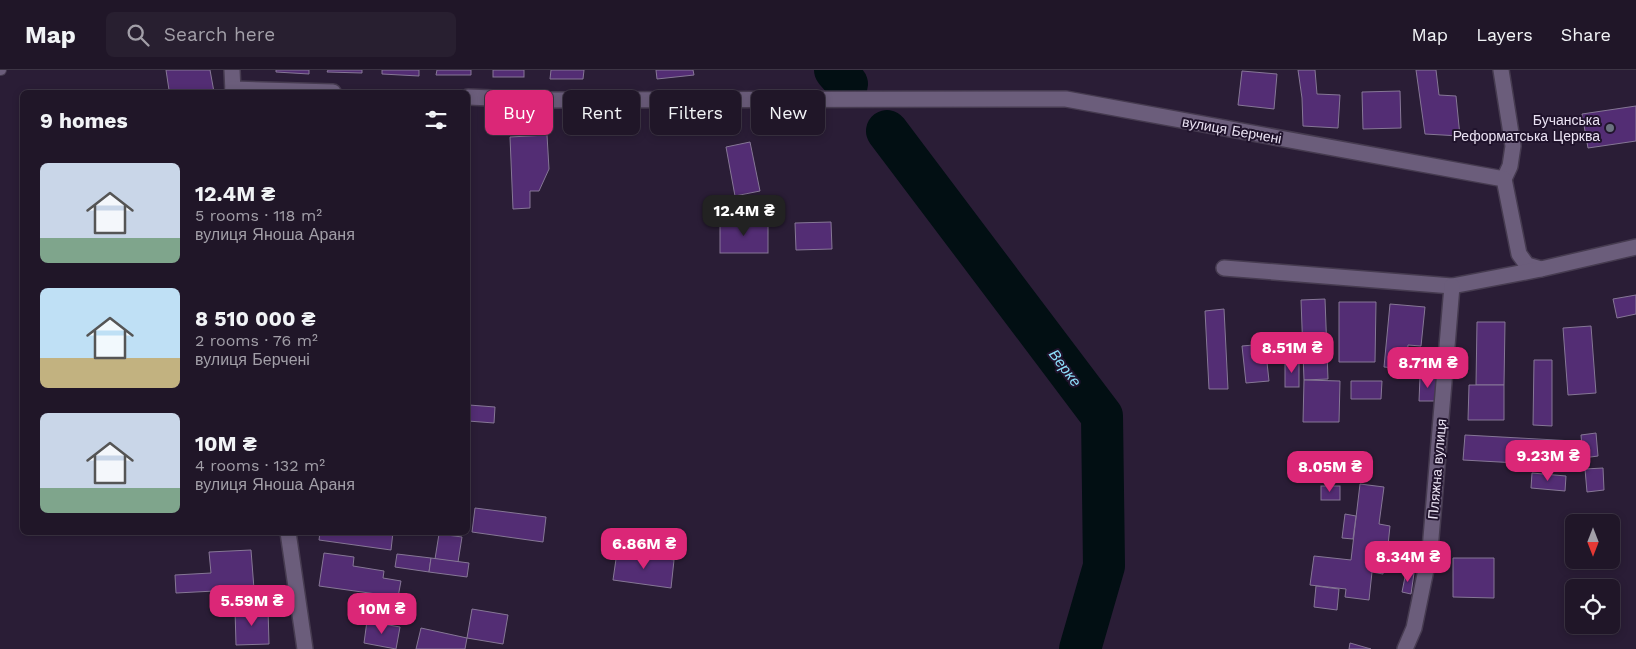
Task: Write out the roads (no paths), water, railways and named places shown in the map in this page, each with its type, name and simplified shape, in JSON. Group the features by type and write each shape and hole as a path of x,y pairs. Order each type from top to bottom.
{"street":[{"path":"232,70 233,90"},
{"path":"1500,70 1513,146 1510,166 1504,180 1519,254 1528,265 1541,269"},
{"name":"вулиця Берчені","path":"470,97 544,100 1066,99 1504,180"},
{"path":"1224,268 1452,286 1541,269 1636,247"},
{"name":"Пляжна вулиця","path":"1405,649 1414,628 1430,550 1452,286"},
{"path":"288,535 305,649"}],"waterway":[{"name":"Верке","path":"835,70 847,84"},
{"name":"Верке","path":"887,131 1102,416 1104,566 1080,649"}],"place":[{"name":"Бучанська Реформатська Церква","path":"1610,128"}]}
